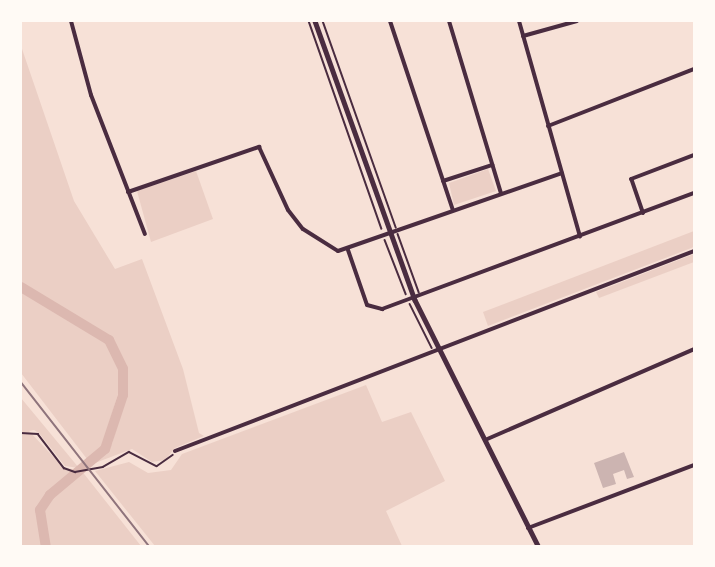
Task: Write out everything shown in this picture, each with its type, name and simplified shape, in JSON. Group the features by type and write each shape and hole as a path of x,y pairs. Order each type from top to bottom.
{"street":[{"path":"71,21 91,95 144,234"},
{"path":"315,21 412,301 537,546"},
{"path":"390,21 453,210"},
{"path":"449,21 501,193"},
{"path":"519,21 580,237"},
{"path":"523,36 578,21"},
{"path":"548,126 694,69"},
{"path":"128,192 256,146 303,229 329,248 348,250 387,233 562,174"},
{"path":"643,213 631,179 694,155"},
{"path":"443,181 492,165"},
{"path":"348,250 367,305 375,310 421,298 694,193"},
{"path":"175,451 694,251"},
{"path":"484,440 694,349"},
{"path":"528,528 694,465"}],"path":[{"path":"309,21 412,301 436,351"},
{"path":"323,21 421,298"},
{"path":"21,433 38,434 64,468 75,472 93,465 103,467 135,452 149,464 163,466 175,451"}],"shaded area":[{"path":"21,46 74,201 115,269 142,259 183,369 199,433 204,436 175,448 165,460 152,462 132,449 95,463 112,444 126,395 125,371 102,446 87,459 21,373"},
{"path":"488,169 496,191 454,205 449,183"},
{"path":"196,171 213,219 151,242 137,191"},
{"path":"694,231 694,247 488,326 483,312"},
{"path":"694,254 694,262 599,298 596,292"},
{"path":"366,385 382,422 411,412 445,481 386,511 402,546 155,546 95,471 129,462 148,473 171,470 182,454"},
{"path":"21,398 79,468 65,466 39,433 34,430 29,431 64,468 81,470 141,546 21,546"}],"building":[{"path":"624,452 634,477 627,479 624,470 613,474 616,484 603,488 594,463"}],"waterway":[{"path":"21,287 109,340 123,369 123,395 105,449 50,495 40,510 46,546"}],"railway":[{"path":"21,382 149,546"}]}
